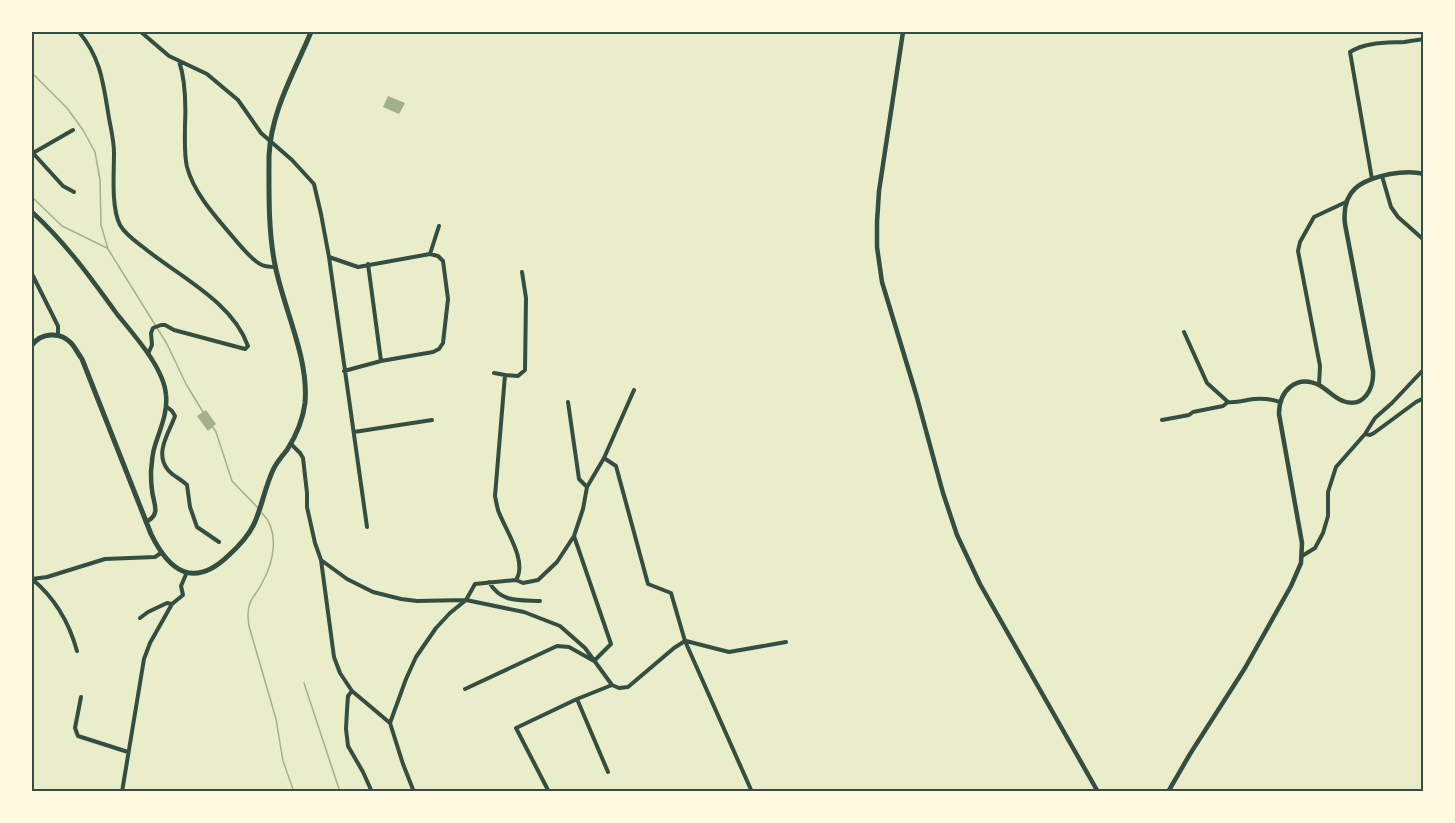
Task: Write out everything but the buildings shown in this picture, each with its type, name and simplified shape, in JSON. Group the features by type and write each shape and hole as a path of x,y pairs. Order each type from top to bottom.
{"main road":[{"path":"32,345 46,336 58,335 70,342 82,359 146,522 161,553 174,567 196,573 206,571 225,559 254,525 274,466 290,444 304,412 305,388 302,366 276,267 272,241 269,141 282,96 310,32"}],"street":[{"path":"79,32 94,53 102,75 112,139 116,207 121,227 148,252 203,291 221,307 243,333 248,346 245,349 226,345 162,325 153,328 152,345 148,354"},
{"path":"141,32 170,56 207,74 237,100 261,133 292,160 314,184 329,257 367,527"},
{"path":"903,32 876,222 882,282 916,394 942,493 957,535 980,584 1098,792"},
{"path":"1372,179 1350,52 1358,47 1384,42 1424,39"},
{"path":"179,61 183,72 186,107 184,146 187,167 197,190 218,219 259,264 276,267"},
{"path":"73,130 32,152 63,186 74,192"},
{"path":"1168,792 1245,668 1291,586 1301,562 1300,532 1280,422 1280,402 1285,391 1295,384 1307,382 1319,386 1342,401 1352,402 1368,394 1373,380 1344,211 1346,202 1353,190 1372,179 1409,172 1424,174"},
{"path":"1382,176 1391,207 1398,217 1424,240"},
{"path":"1319,386 1320,366 1299,250 1300,243 1314,217 1346,202"},
{"path":"32,212 75,258 148,354 165,387 167,407 152,461 155,512 152,519 146,522"},
{"path":"430,254 439,226"},
{"path":"329,257 358,267 430,254 438,256 443,261 448,299 443,343 440,349 344,371"},
{"path":"368,264 381,361"},
{"path":"494,374 518,376 525,370 526,298 522,273"},
{"path":"32,274 58,326 58,335"},
{"path":"1184,332 1207,382 1228,402 1270,399 1280,402"},
{"path":"1302,556 1316,548 1323,533 1328,516 1328,492 1336,467 1365,434 1375,418 1424,369"},
{"path":"505,375 495,496 498,511 519,559 520,573 516,580"},
{"path":"390,723 416,657 436,628 466,600 475,584 516,580 523,583 538,580 557,562 574,536 587,487 604,458 634,390"},
{"path":"1365,434 1374,433 1424,398"},
{"path":"568,402 579,479 587,487"},
{"path":"1162,420 1223,406 1228,402"},
{"path":"167,407 174,416 162,449 165,465 187,485 190,507 197,527 219,542"},
{"path":"354,432 432,420"},
{"path":"290,444 303,458 307,507 321,560 334,657 340,673 352,691 390,723 414,792"},
{"path":"604,458 616,465 648,585 671,593 685,641 752,792"},
{"path":"574,536 610,645 594,661"},
{"path":"32,579 47,577 105,559 155,557 161,553"},
{"path":"321,560 347,579 373,592 417,601 466,600 524,612 560,626 585,648 612,686"},
{"path":"122,792 146,650 172,604 183,595 181,586 187,572"},
{"path":"32,579 49,596 64,617 77,651"},
{"path":"489,582 502,596 514,600 540,601"},
{"path":"140,618 166,603 172,604"},
{"path":"549,792 516,728 577,699 612,686 628,687 685,641 729,652 786,642"},
{"path":"465,689 557,646 569,647 594,661"},
{"path":"352,691 348,696 346,729 348,746 372,792"},
{"path":"81,697 75,728 78,736 128,752"},
{"path":"577,699 608,772"}],"shaded area":[{"path":"388,96 405,103 399,114 383,107"},
{"path":"206,410 216,424 208,431 197,416"}],"waterway":[{"path":"32,73 67,108 95,152 100,180 101,225 108,249 167,344 186,384 203,412"},
{"path":"32,197 62,226 107,248"},
{"path":"212,426 232,481 259,509"},
{"path":"262,513 271,529 272,556 261,586 250,603 249,626 276,719 283,761 294,792"},
{"path":"304,683 340,792"}]}
